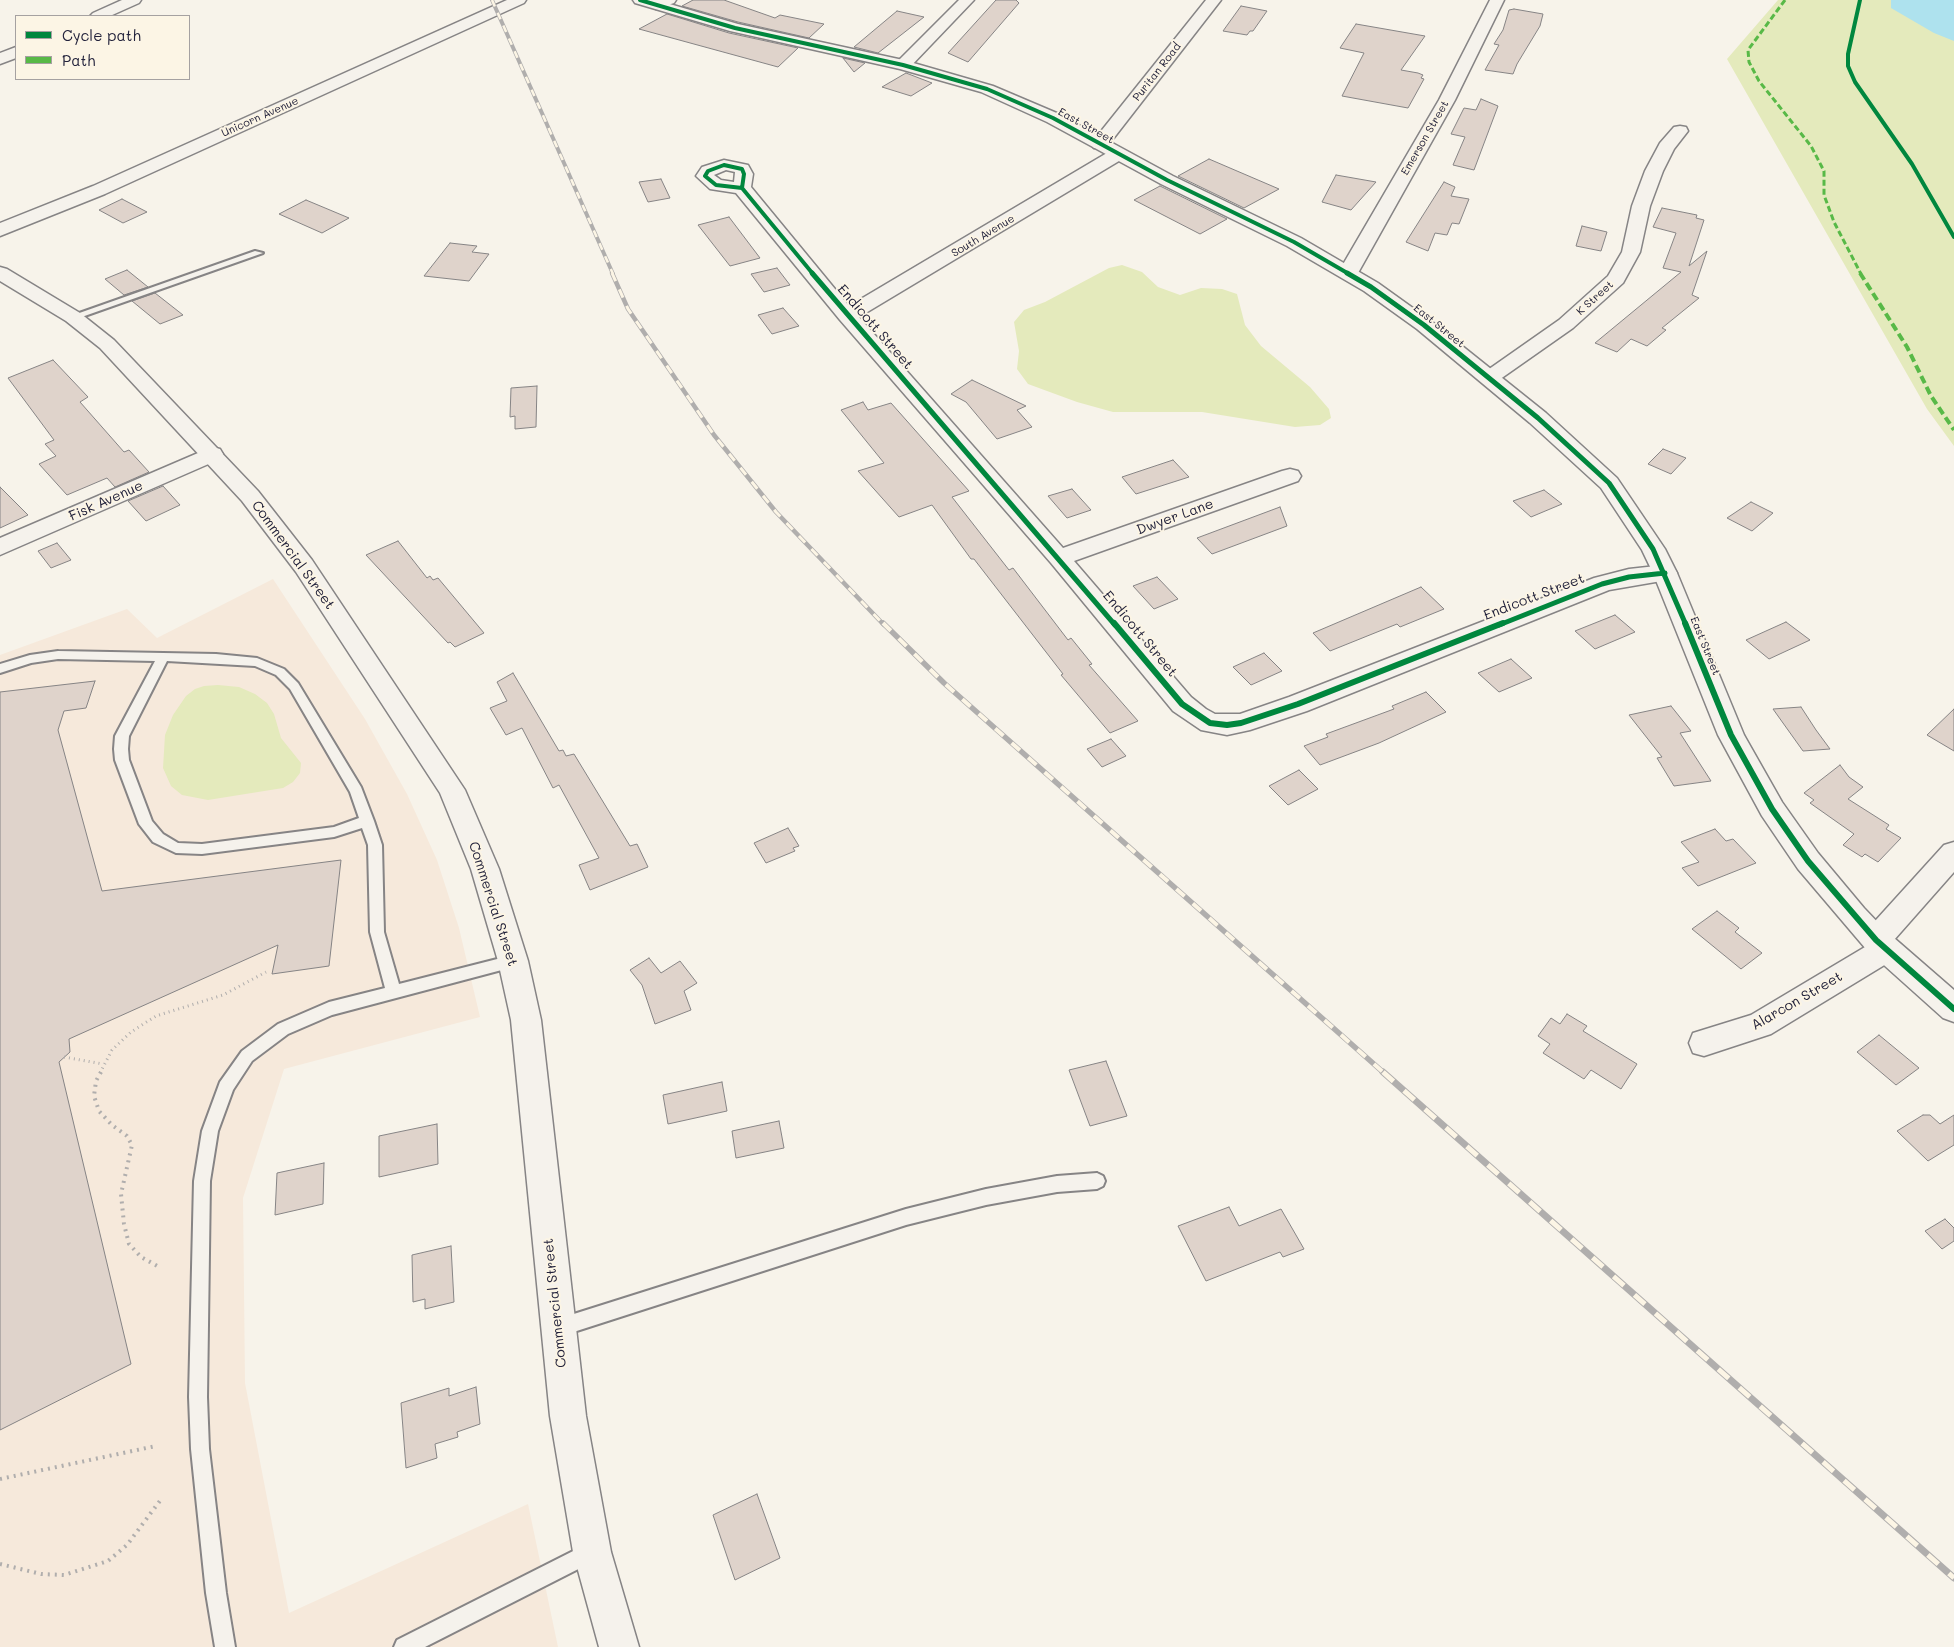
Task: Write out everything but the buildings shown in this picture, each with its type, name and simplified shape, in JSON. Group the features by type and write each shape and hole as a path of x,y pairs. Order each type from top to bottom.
{"street":[{"path":"100,15 134,0"},
{"name":"Unicorn Avenue","path":"0,230 99,190 519,0"},
{"path":"903,65 967,0"},
{"name":"Puritan Road","path":"1100,144 1214,0"},
{"name":"Emerson Street","path":"1348,273 1447,100 1497,0"},
{"name":"East Street","path":"655,2 784,41 903,65 987,89 1053,118 1118,154 1294,242 1348,273 1424,325 1557,435 1609,483 1654,549 1731,735 1772,809 1808,861 1881,944 1954,1008"},
{"path":"0,59 15,52"},
{"name":"K Street","path":"1489,378 1566,324 1616,279 1631,252 1642,206 1654,171 1666,147 1680,131"},
{"name":"South Avenue","path":"847,316 1118,154"},
{"name":"Endicott Street","path":"742,188 847,316 1059,558 1182,704 1197,716 1210,723 1227,725 1241,723 1298,704 1602,584 1629,577 1665,573"},
{"name":"Commercial Street","path":"0,273 73,317 107,344 250,496 304,566 452,790 485,869 512,961 526,1020 538,1116 568,1416 592,1552 619,1647"},
{"name":"Fisk Avenue","path":"0,547 212,454"},
{"name":"Dwyer Lane","path":"1059,558 1290,476"},
{"name":"Alarcon Street","path":"1704,1043 1760,1025 1881,944 1954,852"}],"lane":[{"path":"73,317 258,253"},
{"path":"0,669 30,659 58,655 216,658 257,662 280,672 294,686 323,734 356,790 368,821 375,845 375,898 378,932 394,992"},
{"path":"163,657 122,736 121,749 122,760 146,824 158,838 176,848 202,849 334,832 368,821"},
{"path":"225,1647 216,1593 200,1449 198,1397 202,1181 210,1131 226,1086 247,1056 283,1029 329,1009 512,961"},
{"path":"558,1328 906,1217 986,1196 1058,1184 1097,1181"},
{"path":"404,1647 592,1552"}],"path":[{"path":"161,1268 140,1257 130,1244 124,1224 121,1194 132,1145 127,1136 112,1125 99,1110 94,1096 103,1064 112,1050 131,1032 156,1016 223,995 247,984 266,972"},
{"path":"64,1057 103,1064"},
{"path":"0,1479 156,1446"},
{"path":"0,1564 40,1574 64,1575 108,1560 127,1545 162,1498"}],"shaded area":[{"path":"273,579 365,719 407,794 437,860 459,928 480,1017 284,1069 243,1198 245,1383 289,1613 528,1504 558,1647 0,1647 0,655 127,609 157,638"}],"green space":[{"path":"1778,0 1954,0 1954,446 1927,409 1727,59"},
{"path":"1122,265 1142,272 1158,287 1180,295 1201,288 1222,289 1237,294 1245,325 1261,346 1310,387 1329,409 1331,418 1320,425 1295,427 1202,412 1113,412 1077,402 1028,384 1017,369 1019,351 1014,322 1024,310 1045,302 1109,268"},
{"path":"218,685 239,687 255,694 267,703 274,714 281,738 301,763 300,773 293,782 283,788 208,800 182,795 171,786 163,768 165,735 173,715 186,696 195,689"}],"water":[{"path":"1891,0 1954,0 1954,41 1934,33 1891,8"}],"railway":[{"path":"492,0 613,274"},
{"path":"612,273 628,309 714,435 776,512 884,625"},
{"path":"883,623 944,683 1384,1073"},
{"path":"1383,1072 1954,1578"}],"marked path":[{"path":"1785,0 1748,50 1749,62 1759,81 1811,146 1824,171 1824,195 1834,222 1861,275 1907,347 1931,396 1954,430"}],"cycle path":[{"path":"640,0 735,28 903,65 987,89 1053,118 1167,180 1294,242 1371,287 1424,325 1538,418 1609,483 1653,549 1665,573 1731,735 1772,809 1808,861 1854,916 1876,940 1954,1009"},
{"path":"1860,0 1848,54 1848,66 1855,82 1912,164 1954,237"},
{"path":"742,188 716,185 705,176 708,171 724,165 742,169 744,174 742,188 847,316 1059,558 1182,704 1197,716 1210,723 1227,725 1241,723 1298,704 1602,584 1629,577 1665,573"}]}
